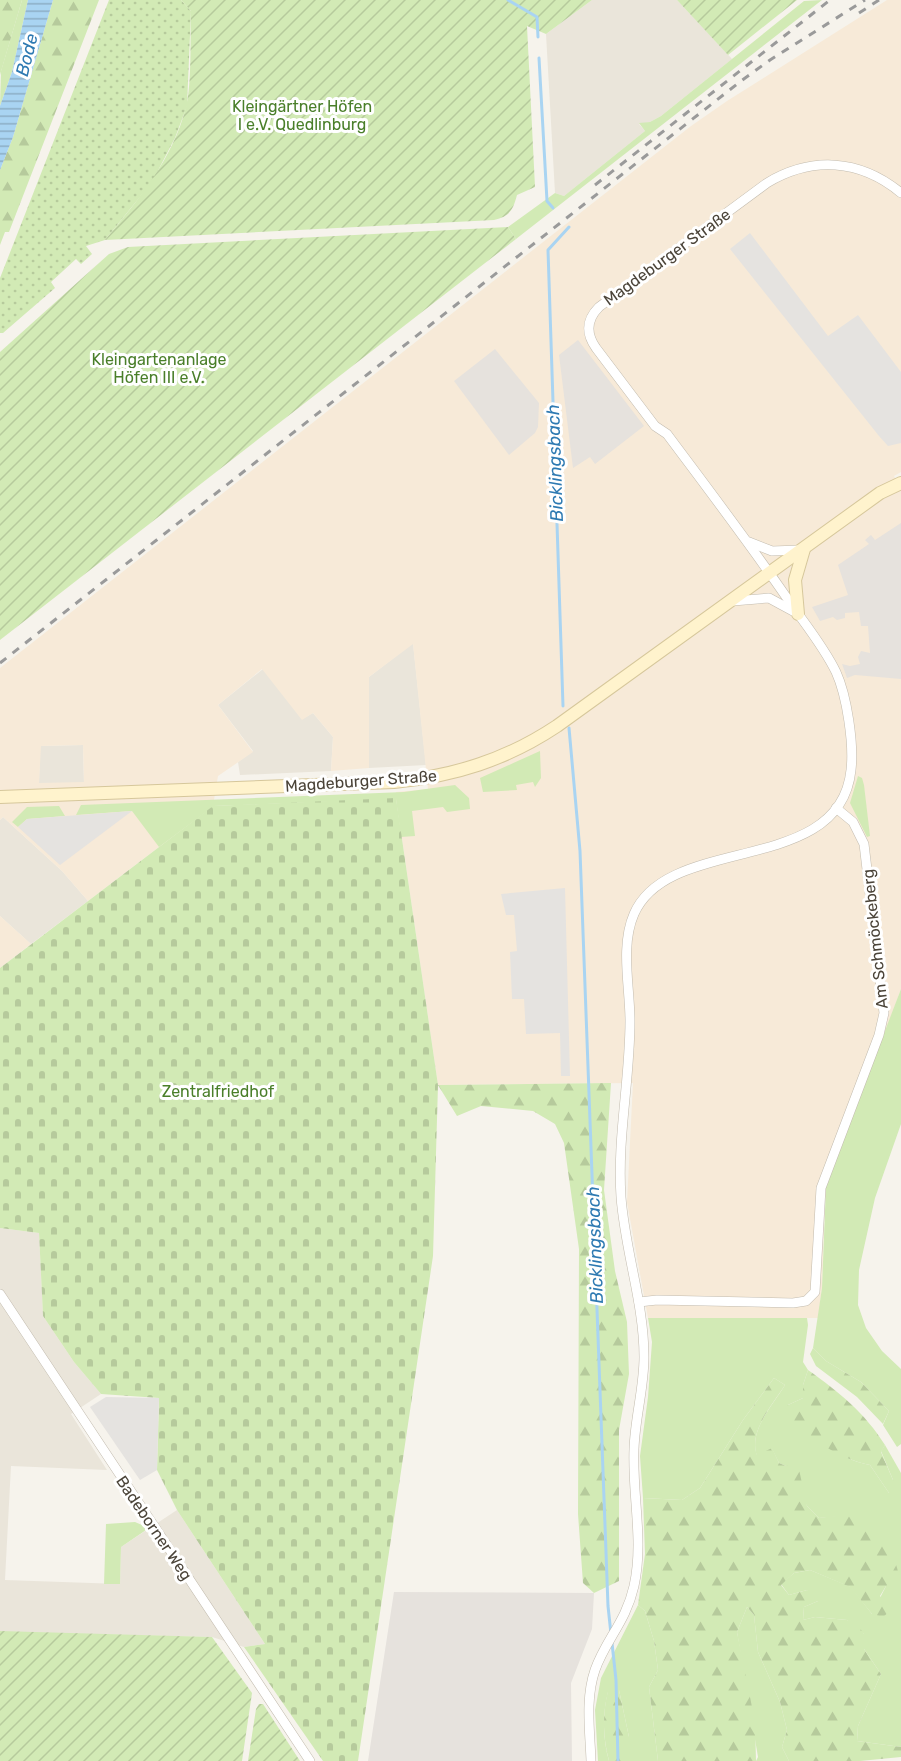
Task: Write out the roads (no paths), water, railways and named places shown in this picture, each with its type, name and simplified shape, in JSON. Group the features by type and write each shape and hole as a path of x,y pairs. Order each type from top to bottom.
{"main road":[{"name":"Magdeburger Straße","path":"0,796 394,782 450,775 506,755 542,736 880,494 901,483"},
{"path":"798,614 795,580 804,549"}],"street":[{"name":"Magdeburger Straße","path":"770,574 666,434 655,426 596,348 589,333 590,318 599,307 767,183 791,170 822,164 850,166 876,176 901,194"},
{"path":"748,542 772,551 804,549"},
{"path":"591,1761 590,1693 596,1667 617,1632 631,1598 638,1556 634,1442 644,1356 639,1302 623,1219 620,1168 630,1028 628,939 635,911 654,888 669,878 806,833 825,822 847,788 851,770 844,696 827,657 770,574"},
{"path":"733,601 769,598 798,614"},
{"name":"Am Schmöckeberg","path":"639,1302 793,1303 806,1301 815,1292 821,1188 879,1035 884,1013 864,844 852,822 836,808"},
{"name":"Badeborner Weg","path":"0,1294 310,1761"}],"water":[{"name":"Bode","path":"28,0 53,0 13,137 0,170 0,106 12,72"}],"waterway":[{"name":"Bicklingsbach","path":"508,0 537,17 538,37"},
{"name":"Bicklingsbach","path":"539,58 547,201 553,208"},
{"name":"Bicklingsbach","path":"563,706 548,250 569,227"},
{"name":"Bicklingsbach","path":"569,728 580,851 608,1606 611,1634"},
{"name":"Bicklingsbach","path":"612,1643 616,1680 618,1761"}],"railway":[{"path":"595,185 830,0"},
{"path":"0,663 741,81 865,0"},
{"path":"859,13 879,0"}],"park label":[{"name":"Kleingärtner Höfen I e.V. Quedlinburg","path":"302,115"},
{"name":"Kleingartenanlage Höfen III e.V.","path":"159,368"},
{"name":"Zentralfriedhof","path":"218,1091"}]}
